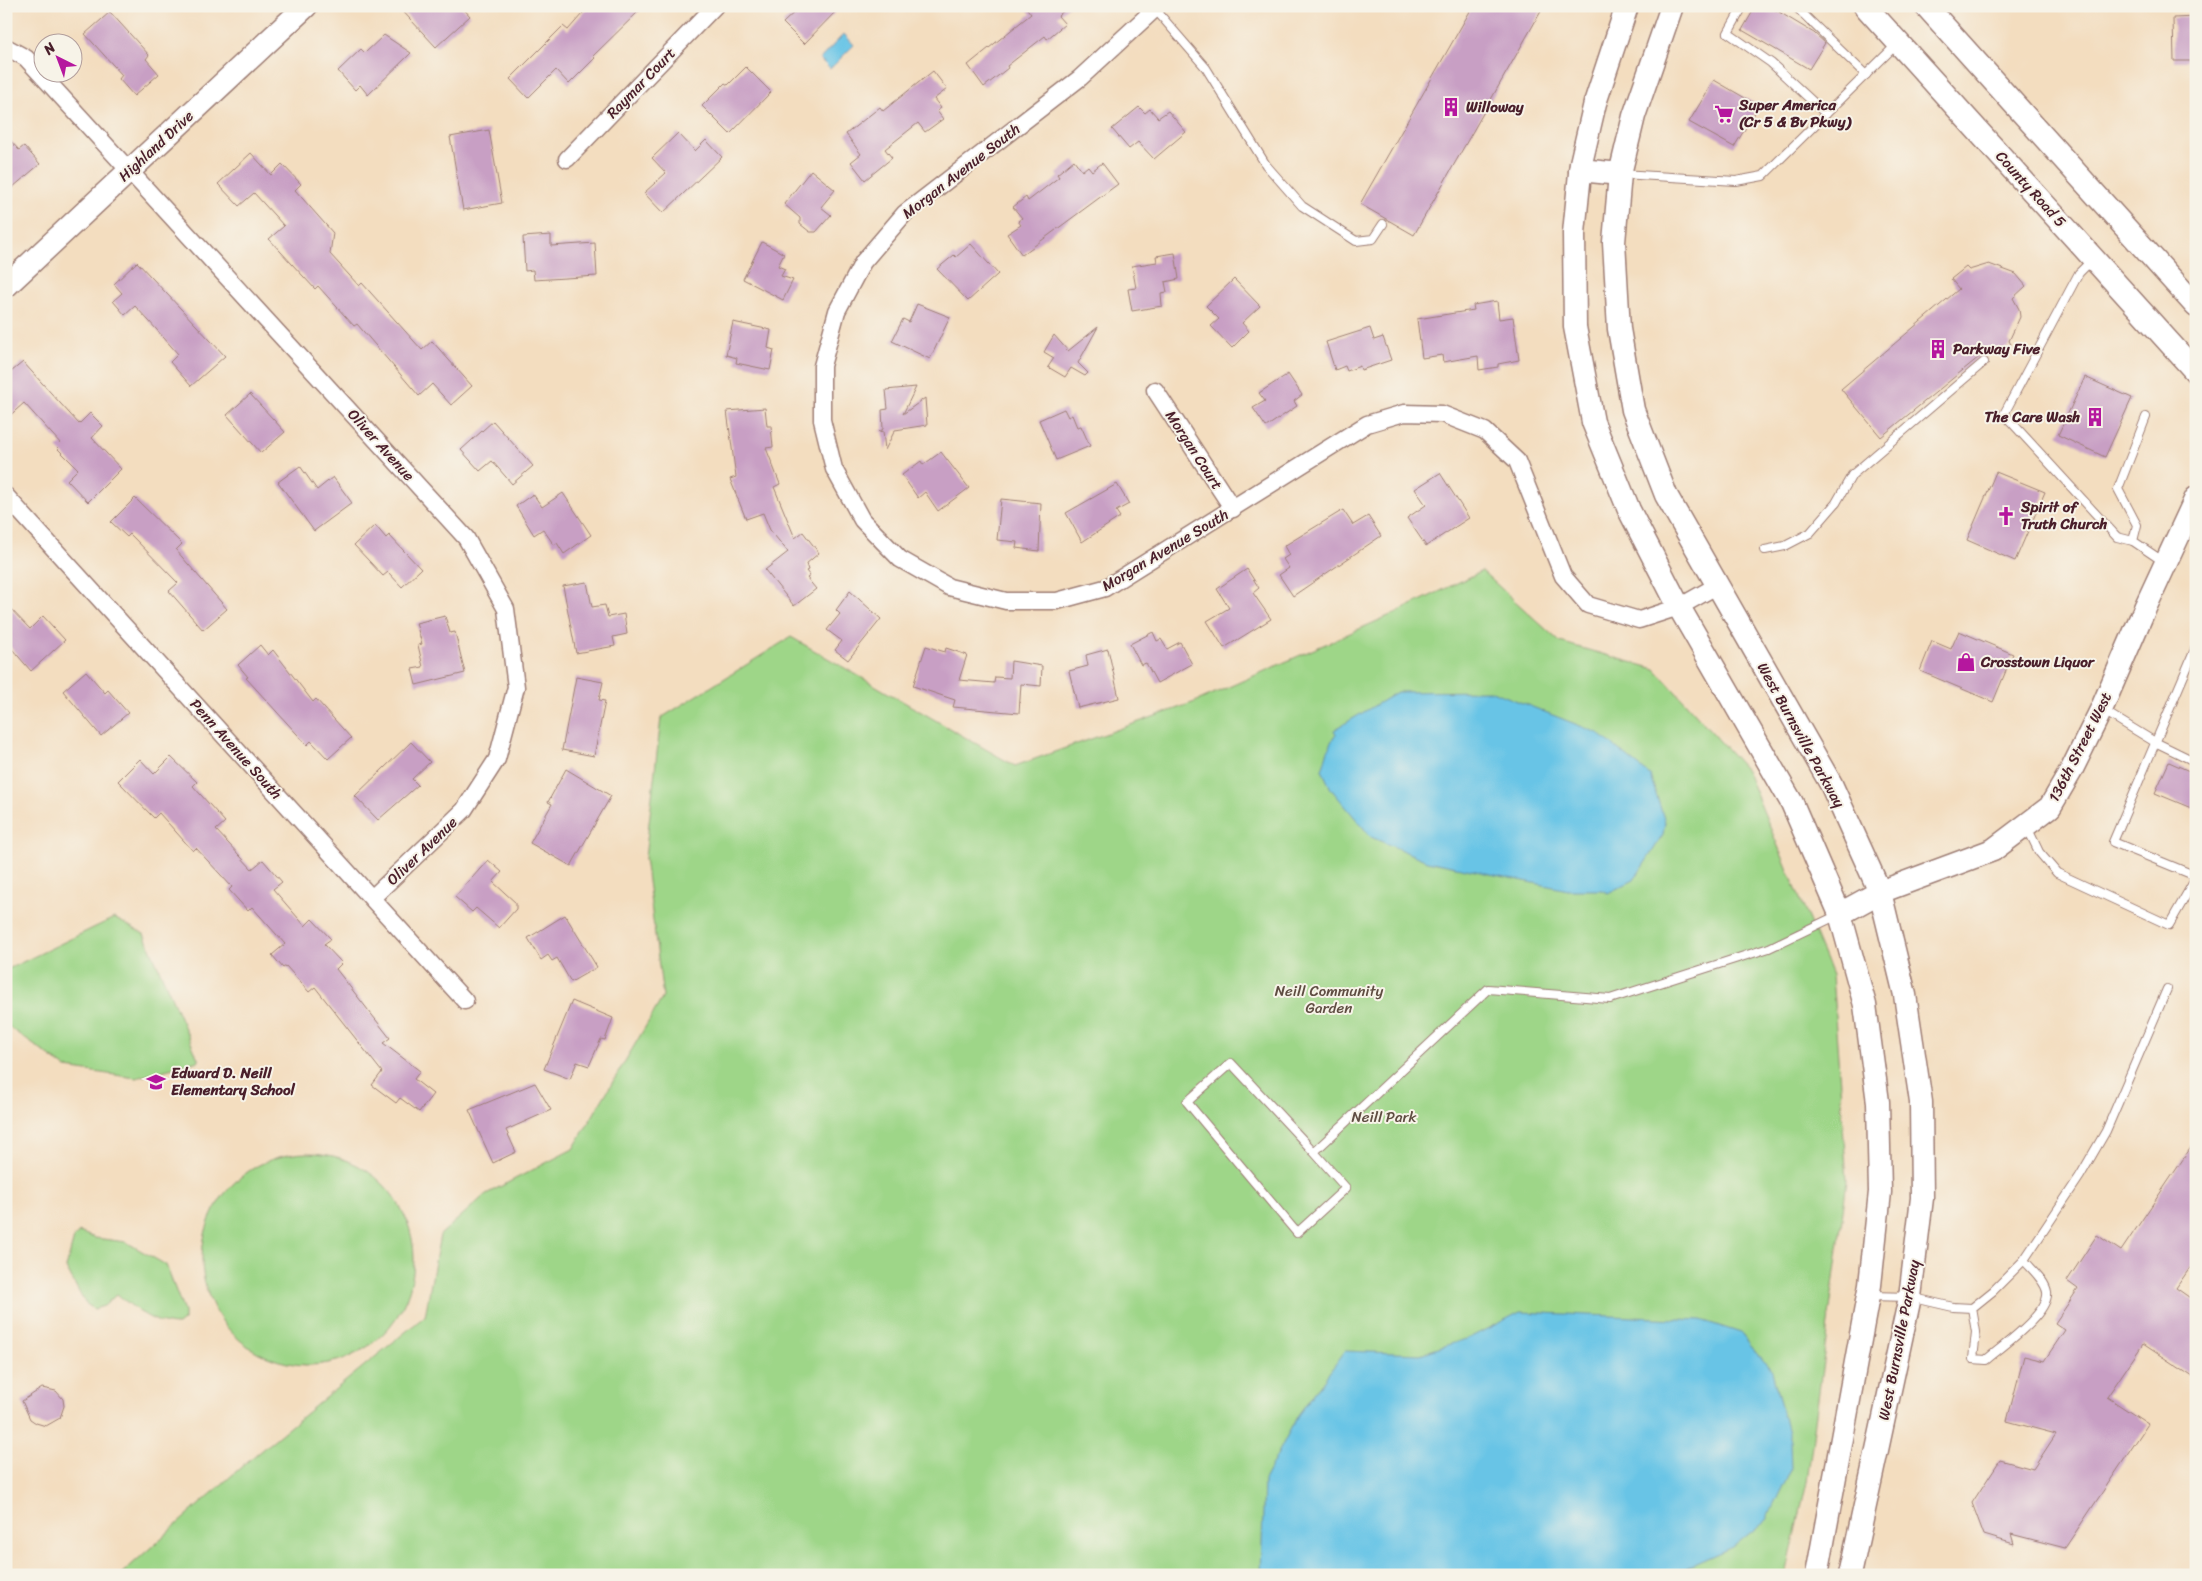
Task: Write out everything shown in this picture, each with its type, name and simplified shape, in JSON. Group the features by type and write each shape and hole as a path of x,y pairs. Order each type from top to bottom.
{"street":[{"name":"Highland Drive","path":"6,286 306,6"},
{"name":"Raymar Court","path":"567,159 715,6"},
{"path":"1627,6 1594,103 1580,170 1574,233 1575,327 1593,422 1628,510 1679,607 1792,803 1840,914 1864,1005 1878,1102 1880,1192 1868,1296 1818,1575"},
{"name":"West Burnsville Parkway","path":"1672,6 1634,116 1620,174 1614,242 1619,329 1634,410 1666,495 1831,784 1880,892 1905,996 1921,1102 1922,1198 1910,1297 1850,1575"},
{"name":"County Road 5","path":"1866,6 2196,372"},
{"path":"1926,6 2196,306"},
{"name":"Morgan Avenue South","path":"1156,8 1080,78 905,213 863,262 837,311 822,366 822,420 834,469 862,520 900,559 950,587 1006,601 1056,601 1106,588 1367,424 1404,413 1442,414 1485,432 1517,461 1563,576 1588,606 1639,620 1679,607 1718,585"},
{"name":"Oliver Avenue","path":"6,47 26,58 466,538 506,609 516,687 497,759 464,810 372,898"},
{"path":"1580,170 1620,174"},
{"name":"Morgan Court","path":"1155,390 1233,509"},
{"name":"Penn Avenue South","path":"6,496 465,1002"},
{"name":"136th Street West","path":"1840,914 1880,892 1993,850 2050,807 2102,710 2165,563 2196,498"}],"lane":[{"path":"1743,6 1728,33 1771,63 1826,114"},
{"path":"1795,6 1866,75"},
{"path":"1156,8 1206,68 1266,165 1302,206 1356,241 1373,239 1383,224"},
{"path":"1620,174 1736,181 1763,176 1899,43"},
{"path":"2094,259 2079,273 2004,414 2117,537 2133,541 2165,563"},
{"path":"1765,550 1785,546 1810,533 1836,502 1852,475 1984,362"},
{"path":"2133,541 2137,525 2118,489 2146,417"},
{"path":"2026,826 2039,852 2057,873 2169,925 2196,877 2113,842 2196,647"},
{"path":"2102,710 2155,742 2196,762"},
{"path":"1314,1152 1488,989 1610,999 1769,948 1840,914"},
{"path":"1868,1296 1910,1297 1953,1307 1972,1308 1993,1291 2024,1260 2080,1176 2106,1131 2167,989"},
{"path":"1231,1063 1314,1152 1346,1188 1297,1233 1187,1102 1231,1063"},
{"path":"1972,1308 1976,1332 1973,1359 1986,1360 2034,1318 2045,1305 2047,1293 2044,1284 2024,1260"}],"green space":[{"name":"Neill Park","path":"1482,571 1560,642 1655,669 1746,770 1832,975 1847,1181 1807,1482 1786,1575 120,1575 248,1461 425,1316 440,1235 486,1194 573,1149 663,997 645,858 661,718 791,637 1015,766 1195,702 1393,614"},
{"path":"114,918 144,934 199,1061 136,1078 66,1068 6,1025 6,970"},
{"path":"298,1153 318,1153 339,1157 358,1165 376,1177 390,1191 402,1209 410,1228 414,1259 410,1290 402,1309 390,1327 376,1341 358,1353 339,1361 318,1365 298,1365 277,1361 258,1353 240,1341 226,1327 214,1309 206,1290 202,1269 202,1249 206,1228 214,1209 226,1191 240,1177 258,1165 277,1157"},
{"path":"79,1232 95,1238 126,1242 166,1265 184,1312 184,1320 178,1325 153,1319 117,1294 104,1306 94,1309 85,1303 66,1268 74,1238"}],"water":[{"path":"844,34 854,45 830,69 820,59"},
{"path":"1492,691 1598,733 1650,775 1665,822 1663,835 1634,880 1608,893 1602,890 1568,890 1427,861 1371,837 1331,789 1322,770 1330,744 1336,734 1334,730 1397,692"},
{"path":"1520,1312 1701,1320 1741,1333 1772,1371 1790,1441 1791,1469 1767,1519 1733,1547 1670,1575 1261,1575 1264,1480 1298,1415 1345,1351 1420,1354 1469,1338"}],"building":[{"path":"398,6 461,6 470,16 436,47"},
{"path":"589,6 644,6 593,56 595,58 569,84 556,70 528,98 510,79 563,26 568,30"},
{"path":"801,6 841,6 804,44 783,23"},
{"path":"1025,6 1069,6 1058,16 1065,24 1047,39 1045,36 984,87 968,65 1031,14"},
{"name":"Willoway","path":"1473,6 1544,6 1414,235 1360,204"},
{"path":"1756,6 1769,6 1814,33 1825,43 1809,69 1742,30"},
{"path":"110,12 149,55 146,59 159,74 134,96 119,79 122,75 85,34"},
{"path":"2196,17 2196,61 2174,61 2173,18"},
{"path":"384,35 411,53 368,95 360,85 355,90 338,71 361,49 365,53"},
{"path":"746,67 771,92 730,134 702,106 725,83 728,85"},
{"path":"933,71 947,89 934,99 941,108 937,111 943,119 925,132 918,123 885,149 892,158 865,180 851,162 861,154 846,134 880,107 883,111"},
{"name":"Super America (Cr 5 & Bv Pkwy)","path":"1714,80 1759,106 1734,147 1689,122"},
{"path":"1139,107 1145,113 1150,109 1158,118 1168,111 1186,132 1154,159 1138,142 1129,149 1112,129"},
{"path":"489,130 502,203 463,210 450,137"},
{"path":"678,133 695,151 706,140 722,157 663,213 644,193 666,173 652,158"},
{"path":"6,136 19,150 24,146 40,164 6,193"},
{"path":"251,153 271,175 282,164 301,184 295,190 333,233 330,254 359,286 362,283 422,350 432,341 472,386 451,405 432,384 419,396 357,324 354,326 318,286 315,289 269,239 284,226 254,193 239,206 218,184"},
{"path":"1074,160 1082,171 1088,166 1092,171 1102,163 1118,184 1022,255 1007,234 1021,225 1018,221 1022,218 1013,207 1026,197 1028,201 1059,177 1057,174"},
{"path":"811,170 835,190 821,207 831,215 816,232 810,232 800,224 800,218 784,204"},
{"path":"551,235 551,246 595,243 597,276 534,280 533,270 525,271 523,237"},
{"path":"762,242 784,254 778,266 785,269 781,276 793,280 783,300 743,279"},
{"path":"971,244 998,274 968,301 937,269 954,255 956,257"},
{"path":"1175,253 1179,279 1165,282 1167,292 1161,293 1162,306 1132,311 1128,289 1136,288 1132,266 1157,262 1156,256"},
{"path":"137,262 225,356 191,386 170,362 178,354 149,321 135,306 125,315 113,301 122,293 114,284"},
{"name":"Parkway Five","path":"1989,264 2016,274 2026,286 2013,298 2019,309 2020,317 2009,341 2011,344 1997,356 1990,348 1881,437 1841,389 1959,289 1951,279 1966,267 1969,270"},
{"path":"1234,279 1260,306 1242,323 1249,331 1232,348 1211,326 1219,319 1206,306"},
{"path":"1497,301 1499,319 1513,317 1519,360 1498,364 1498,367 1479,370 1478,356 1443,362 1442,355 1422,358 1417,319 1474,310 1473,305"},
{"path":"917,304 950,317 930,359 892,341 903,319 909,322"},
{"path":"733,322 771,330 768,348 774,350 770,370 736,363 737,358 726,355"},
{"path":"1098,327 1078,363 1088,373 1085,376 1071,368 1065,377 1048,367 1054,358 1044,352 1054,335 1068,351"},
{"path":"1370,328 1374,340 1383,337 1391,360 1361,370 1360,366 1347,371 1345,366 1335,370 1326,342"},
{"path":"23,362 79,424 90,413 103,426 92,438 121,469 88,502 67,480 78,469 57,448 61,444 24,403 6,419 6,376"},
{"path":"1288,374 1302,395 1294,401 1297,406 1266,427 1253,408 1265,401 1259,393"},
{"name":"The Care Wash","path":"2085,377 2132,398 2105,457 2058,435"},
{"path":"916,387 903,414 925,398 927,425 895,430 885,450 883,431 879,432 883,429 882,410 888,409 886,390"},
{"path":"250,394 285,432 261,453 227,415"},
{"path":"765,408 767,426 771,426 773,447 766,448 780,484 774,487 795,538 803,532 819,553 806,564 808,570 806,571 810,576 807,578 816,589 794,606 765,570 788,552 770,530 763,513 746,519 730,479 736,477 727,411"},
{"path":"1064,409 1068,417 1072,415 1077,427 1081,426 1090,446 1056,460 1039,420"},
{"path":"493,421 533,466 512,484 492,461 480,471 461,450"},
{"path":"941,452 969,488 938,511 925,492 918,498 902,475 921,461 923,465"},
{"path":"300,466 317,490 333,477 352,503 314,531 278,482"},
{"name":"Spirit of Truth Church","path":"1996,472 2045,492 2015,561 1967,540"},
{"path":"1440,473 1469,518 1426,546 1407,518 1426,505 1415,489"},
{"path":"1117,484 1129,504 1116,511 1120,517 1082,542 1066,513"},
{"path":"563,493 591,535 564,554 557,543 554,545 543,529 534,535 516,506 533,494 542,507"},
{"path":"135,498 182,544 176,550 227,609 203,630 169,591 178,583 130,534 127,537 111,522"},
{"path":"1001,499 1041,503 1039,551 1016,548 1017,542 997,540"},
{"path":"1343,510 1353,525 1368,516 1381,536 1293,596 1279,575 1289,568 1283,559 1289,555 1284,546"},
{"path":"375,525 386,538 389,535 421,569 402,587 388,572 383,576 354,545"},
{"path":"1247,569 1259,588 1253,593 1271,619 1224,648 1207,621 1229,608 1217,589"},
{"path":"587,582 592,607 605,605 608,617 624,614 627,634 613,637 615,646 576,653 563,586"},
{"path":"850,591 881,619 848,660 835,650 842,641 827,630 840,614 836,610"},
{"path":"6,604 30,629 43,616 65,640 31,671 6,642"},
{"path":"445,616 450,633 455,632 465,673 416,685 412,669 423,667 418,645 422,644 416,623"},
{"name":"Crosstown Liquor","path":"1959,631 2013,654 1993,702 1920,671 1932,641 1951,649"},
{"path":"1153,632 1157,641 1161,639 1167,649 1180,642 1192,664 1157,683 1146,663 1141,665 1130,644"},
{"path":"260,645 268,655 273,650 313,702 316,699 351,738 328,759 311,741 307,745 246,678 248,677 238,665"},
{"path":"926,646 945,652 946,648 967,655 959,680 994,683 995,677 1010,678 1011,661 1042,666 1041,686 1021,684 1019,713 953,707 955,700 913,686"},
{"path":"1108,649 1119,698 1078,708 1069,671 1088,666 1086,655"},
{"path":"86,671 105,693 108,690 128,713 101,736 63,691"},
{"path":"576,677 603,682 599,700 605,701 594,756 562,750"},
{"path":"411,742 430,762 412,779 418,785 378,820 355,796"},
{"path":"171,757 197,782 193,786 225,822 216,830 252,869 263,860 282,882 273,889 305,926 312,919 331,939 324,944 342,963 336,969 390,1038 383,1043 420,1071 414,1079 433,1094 419,1112 400,1098 396,1103 372,1085 382,1072 315,987 309,992 286,966 283,968 272,955 285,944 252,907 248,911 229,890 232,887 196,848 193,851 159,813 154,818 118,781 140,759 154,774"},
{"path":"2169,762 2196,774 2196,810 2155,793"},
{"path":"566,769 611,796 571,866 530,843 552,804 548,802"},
{"path":"488,860 502,872 493,882 516,903 516,909 499,928 476,908 472,912 455,897"},
{"path":"565,915 597,967 571,982 557,958 552,961 548,955 541,960 528,938"},
{"path":"572,1001 613,1018 605,1040 601,1039 589,1066 577,1062 570,1079 544,1069"},
{"path":"535,1083 551,1110 506,1130 516,1152 493,1163 469,1110"},
{"path":"2196,1140 2196,1259 2176,1288 2196,1302 2196,1379 2143,1344 2107,1397 2148,1424 2065,1548 2011,1534 2014,1544 1984,1535 1972,1503 2000,1460 2033,1469 2056,1434 2007,1421 2024,1356 2044,1361 2065,1330 2055,1323 2078,1289 2067,1281 2097,1235 2121,1251"},
{"path":"42,1388 56,1391 63,1399 64,1406 60,1418 46,1426 30,1419 22,1401"}],"place":[{"name":"Willoway","path":"1451,107"},
{"name":"Super America (Cr 5 & Bv Pkwy)","path":"1724,114"},
{"name":"Parkway Five","path":"1938,349"},
{"name":"The Care Wash","path":"2095,417"},
{"name":"Spirit of Truth Church","path":"2006,516"},
{"name":"Crosstown Liquor","path":"1966,662"},
{"name":"Edward D. Neill Elementary School","path":"156,1082"}],"park label":[{"name":"Neill Community Garden","path":"1329,1000"}]}
